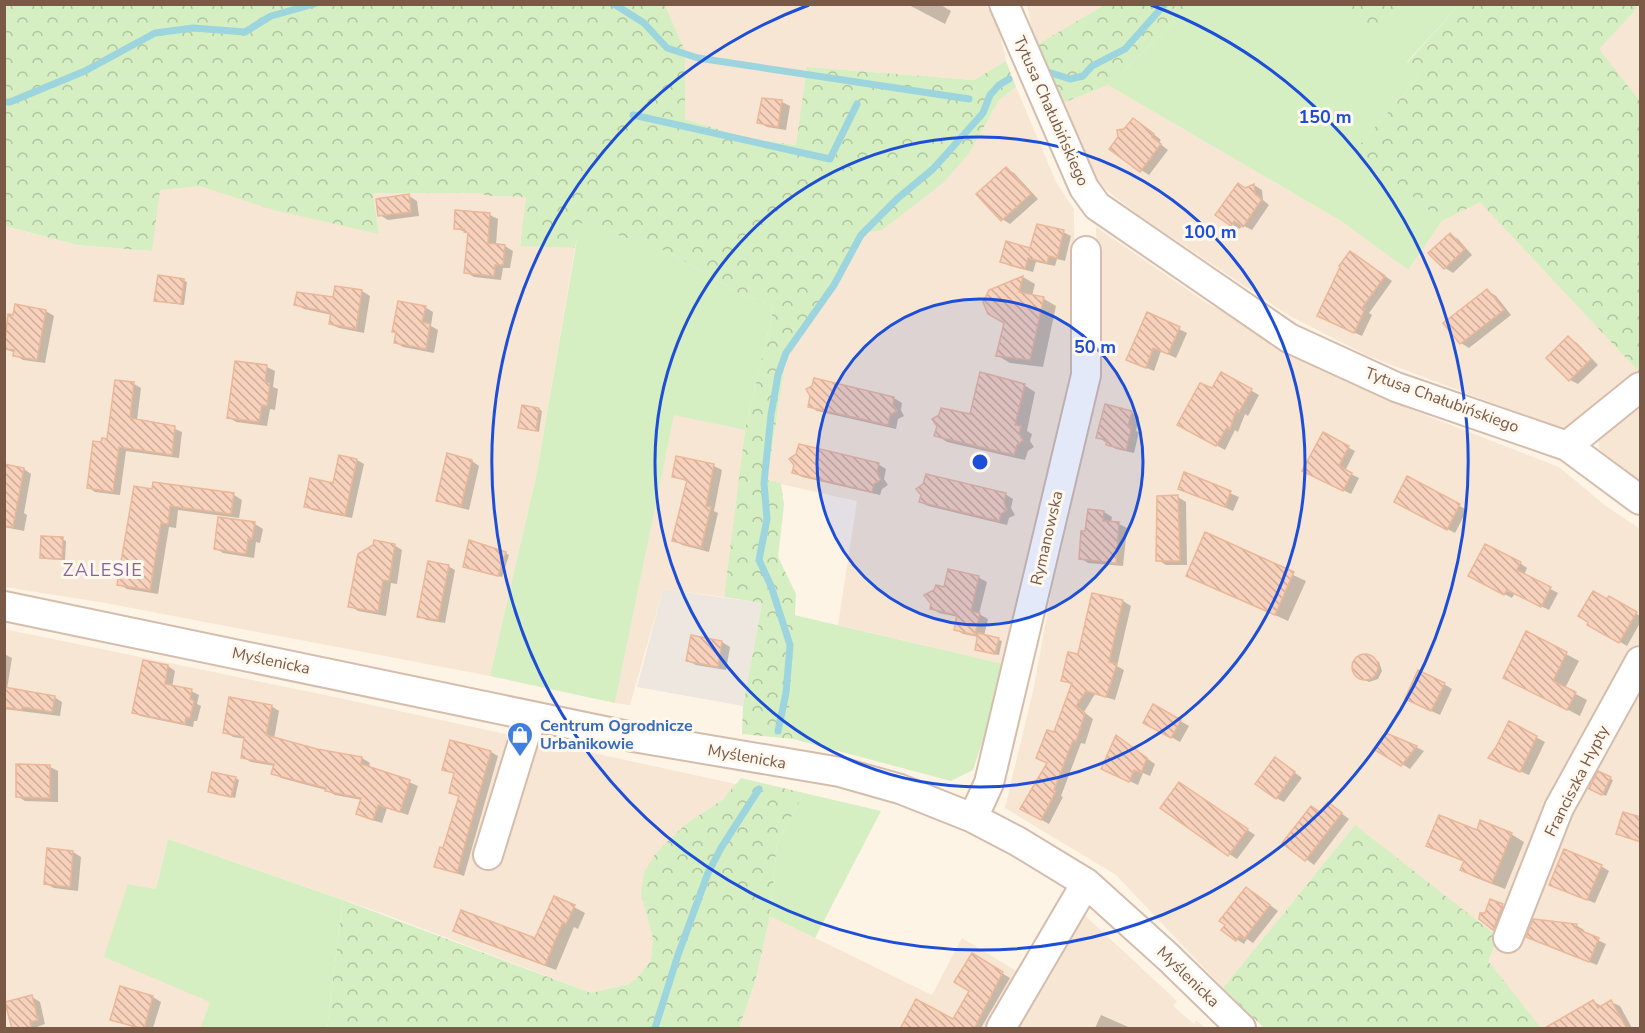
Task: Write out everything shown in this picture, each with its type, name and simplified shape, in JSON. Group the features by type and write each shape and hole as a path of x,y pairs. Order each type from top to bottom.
{"street":[{"name":"Tytusa Chałubińskiego","path":"1004,4 1080,177 1097,206 1289,338 1395,387 1567,446 1641,500"},
{"name":"Rymanowska","path":"973,818 989,783 1086,375 1086,251"},
{"path":"1567,446 1641,387"},
{"name":"Myślenicka","path":"4,606 633,737 840,772 900,789 973,818 1017,841 1086,883 1168,957 1241,1029"},
{"name":"Franciszka Hypty","path":"1508,938 1559,808 1641,661"},
{"path":"488,855 526,732 535,717"},
{"path":"1001,1029 1086,883"}],"shaded area":[{"path":"1027,4 1104,5 1035,46"},
{"path":"665,5 985,5 997,21 1006,61 974,80 807,67 797,145 750,139 685,119 685,51"},
{"path":"1640,5 1640,101 1598,49"},
{"path":"1108,85 1341,221 1408,270 1442,221 1480,201 1640,373 1640,378 1574,434 1368,356 1288,315 1140,216 1093,180 1060,104"},
{"path":"1016,87 1056,182 1074,209 1076,373 1008,665 838,625 857,501 767,481 786,358 808,321 868,232 970,152 999,100"},
{"path":"200,185 379,233 373,193 479,193 488,196 526,197 520,245 575,248 536,477 490,676 105,603 5,587 4,226 77,245 152,251 159,190"},
{"path":"1096,227 1207,303 1392,402 1559,467 1606,506 1640,529 1640,642 1554,801 1568,810 1640,678 1640,1028 1539,1027 1488,961 1355,825 1223,988 1116,875 1005,808 1033,691 1054,577 1098,378"},
{"path":"1640,400 1640,482 1599,449 1598,437"},
{"path":"674,414 745,430 724,597 663,589 630,705 615,703"},
{"path":"663,589 762,603 743,706 637,687"},
{"path":"4,629 330,696 736,784 722,800 686,824 670,839 641,894 653,938 651,960 638,977 629,984 591,993 384,914 168,839 156,889 128,884 210,1002 200,1028 5,1028"},
{"path":"1079,910 1177,1001 1173,1006 1194,1024 1196,1020 1205,1028 1008,1028"},
{"path":"770,916 932,995 962,938 1023,975 989,1028 739,1028 755,982"}],"green space":[{"path":"4,5 665,5 685,51 685,119 750,139 796,145 807,67 974,80 1006,61 1016,87 999,100 970,152 944,182 882,230 868,232 786,358 767,480 781,483 784,505 778,557 796,594 789,715 793,739 742,734 743,706 762,603 724,597 745,430 774,307 738,293 669,252 581,223 575,248 520,246 526,197 488,196 479,193 373,193 379,234 274,210 200,186 160,190 152,251 77,245 5,226"},
{"path":"1104,5 1192,5 1108,85 1060,104 1035,46"},
{"path":"1192,5 1342,5 1368,34 1400,5 1459,5 1407,62 1419,77 1357,148 1442,221 1408,270 1341,221 1108,85"},
{"path":"1342,5 1400,5 1368,35"},
{"path":"1459,5 1640,5 1599,49 1640,101 1640,373 1480,202 1442,221 1356,149 1419,77 1407,63"},
{"path":"580,222 669,252 738,293 774,307 745,430 674,415 615,703 490,676 536,477"},
{"path":"794,615 1008,665 973,770 951,781 793,739 789,715"},
{"path":"741,778 804,793 777,843 770,916 755,982 739,1028 327,1028 343,900 591,993 629,984 638,977 651,960 653,938 641,894 644,873 655,854 670,839 686,824 722,800"},
{"path":"804,793 881,811 815,938 770,916 777,843"},
{"path":"1355,825 1498,937 1488,961 1541,1028 1264,1028 1223,988"},
{"path":"168,839 343,900 327,1028 200,1028 210,1002 104,957 128,884 156,889"}],"building":[{"path":"762,98 782,100 778,127 757,123"},
{"path":"1133,118 1154,134 1152,137 1161,144 1140,172 1109,149 1118,137 1117,130 1124,129"},
{"path":"1006,167 1031,194 1001,221 976,194"},
{"path":"1238,183 1245,188 1254,184 1255,194 1262,199 1243,227 1234,221 1231,226 1215,215"},
{"path":"409,194 411,212 378,216 376,199"},
{"path":"455,210 490,213 488,243 505,245 503,265 495,265 494,276 464,273 468,233 464,232 464,229 454,229"},
{"path":"1037,224 1064,230 1057,258 1049,256 1047,263 1028,258 1025,269 1000,262 1006,241 1030,248"},
{"path":"1450,233 1465,249 1444,269 1428,253"},
{"path":"1350,251 1385,276 1362,308 1365,309 1354,333 1317,316 1339,266"},
{"path":"158,275 184,279 181,304 154,301"},
{"path":"1023,276 1019,292 1044,297 1030,360 996,356 1004,323 988,314 983,302 989,290"},
{"path":"335,286 362,290 356,329 329,324 331,313 294,305 297,292 333,297"},
{"path":"1487,289 1504,310 1460,344 1443,323"},
{"path":"398,301 426,306 422,322 430,324 426,349 394,343 396,332 392,332"},
{"path":"15,304 46,310 37,360 13,356 14,350 4,349 8,314 13,315"},
{"path":"1147,312 1180,327 1168,354 1153,348 1146,368 1126,360"},
{"path":"1568,336 1591,359 1569,381 1546,358"},
{"path":"235,361 267,365 265,382 270,383 267,406 262,405 259,422 227,418"},
{"path":"980,372 1025,384 1015,425 1021,426 1019,434 1023,440 1017,445 1014,455 934,436 937,426 932,419 939,415 941,408 970,414"},
{"path":"1221,372 1252,389 1239,412 1236,411 1230,429 1227,427 1216,446 1177,425 1200,383 1212,388"},
{"path":"814,378 894,397 893,404 897,411 890,415 888,425 808,407 810,396 806,389 812,386"},
{"path":"115,380 134,382 130,418 175,426 172,455 119,447 113,492 87,488 93,441 101,442 102,438 107,439"},
{"path":"1105,404 1132,411 1128,426 1132,426 1126,450 1106,445 1107,440 1096,438"},
{"path":"522,405 539,408 536,431 518,428"},
{"path":"1323,432 1349,446 1339,466 1352,473 1343,491 1302,471"},
{"path":"799,444 879,463 877,473 881,480 874,484 872,492 792,473 794,465 789,459 796,454"},
{"path":"447,453 472,460 461,506 436,501"},
{"path":"339,455 357,459 345,515 304,507 310,478 333,483"},
{"path":"676,456 714,464 706,506 711,507 701,548 672,541 687,480 672,477"},
{"path":"4,464 24,468 13,527 4,526"},
{"path":"1184,472 1231,491 1225,507 1178,489"},
{"path":"926,474 1006,493 1004,503 1007,510 1001,514 999,521 919,502 921,495 916,489 923,484"},
{"path":"1407,476 1460,504 1447,530 1394,502"},
{"path":"153,482 234,493 231,514 170,506 168,524 161,523 150,590 117,585 134,486 152,489"},
{"path":"1178,495 1180,561 1156,561 1157,496"},
{"path":"1088,509 1104,511 1103,521 1119,522 1116,563 1079,559 1081,531 1085,531"},
{"path":"218,517 255,522 252,539 248,539 246,554 214,549"},
{"path":"1205,532 1294,572 1275,615 1186,576"},
{"path":"41,536 63,537 62,559 40,558"},
{"path":"374,540 395,544 389,581 383,580 378,612 348,607 358,554 373,545"},
{"path":"469,540 506,552 498,576 463,567"},
{"path":"1485,544 1521,562 1517,570 1551,587 1541,607 1507,590 1504,595 1468,576"},
{"path":"428,561 449,565 438,620 417,617"},
{"path":"948,569 979,576 971,611 980,613 975,635 954,630 957,615 930,609 931,604 924,595 934,590 936,585 944,587"},
{"path":"1593,591 1607,599 1609,596 1637,612 1619,643 1587,625 1588,622 1578,616"},
{"path":"1092,593 1123,600 1109,662 1117,664 1106,697 1086,691 1076,706 1085,713 1076,741 1073,740 1054,790 1056,791 1041,820 1020,809 1047,763 1036,758 1047,730 1054,732 1072,683 1061,681 1068,652 1078,654"},
{"path":"1526,631 1567,652 1553,681 1576,692 1567,710 1503,678"},
{"path":"978,633 999,638 995,654 975,650"},
{"path":"691,635 722,641 718,667 686,661"},
{"path":"1365,654 1374,658 1378,667 1374,676 1365,680 1356,676 1352,667 1356,658"},
{"path":"143,660 168,665 165,684 192,689 190,699 194,701 190,718 186,717 185,724 132,713"},
{"path":"1418,670 1445,683 1431,711 1405,699"},
{"path":"4,687 55,696 52,712 22,707 22,710 4,707"},
{"path":"229,697 272,705 266,735 317,749 362,757 361,764 410,780 400,812 378,805 373,820 356,814 361,798 325,791 326,788 271,774 274,764 241,758 244,737 223,733"},
{"path":"1153,704 1181,720 1171,738 1143,723"},
{"path":"1509,721 1537,736 1520,772 1488,758"},
{"path":"1386,733 1417,746 1401,766 1375,750"},
{"path":"1116,735 1147,758 1141,773 1134,770 1129,782 1101,769"},
{"path":"450,740 491,751 457,873 434,867 440,847 443,848 459,796 449,793 454,773 442,770"},
{"path":"1275,757 1295,772 1276,799 1255,784"},
{"path":"16,764 50,765 50,798 16,797"},
{"path":"1598,771 1611,777 1602,795 1589,789"},
{"path":"212,772 236,777 231,797 208,792"},
{"path":"1179,782 1248,829 1228,856 1160,808"},
{"path":"1328,802 1342,813 1305,861 1282,843 1311,806 1320,812"},
{"path":"1623,812 1641,817 1641,842 1616,834"},
{"path":"1439,815 1477,830 1480,820 1512,833 1492,883 1460,870 1464,861 1426,846"},
{"path":"47,848 73,851 70,887 44,884"},
{"path":"1564,849 1602,865 1587,900 1549,885"},
{"path":"1246,887 1270,905 1244,939 1239,936 1236,941 1221,930 1225,925 1219,921"},
{"path":"554,896 575,905 566,924 563,922 545,965 453,931 461,910 535,938"},
{"path":"1490,899 1503,904 1493,930 1479,919 1480,913 1485,913"},
{"path":"1533,919 1577,924 1575,928 1599,938 1589,962 1526,937"},
{"path":"972,953 1003,972 974,1029 900,1029 916,999 953,1019 969,991 954,982"},
{"path":"120,986 153,996 144,1029 110,1020"},
{"path":"32,995 38,1020 30,1022 31,1029 12,1029 5,1002"},
{"path":"1593,1000 1598,1008 1611,1000 1627,1029 1543,1029"}],"waterway":[{"path":"4,102 10,102 85,71 155,33 193,28 245,32 271,16 314,4"},
{"path":"614,4 644,23 667,48 698,58 969,99"},
{"path":"1048,72 1070,79 1083,76 1092,66 1125,49 1165,4"},
{"path":"778,731 786,693 790,645 771,586 759,560 767,519 764,483 778,375 786,353 834,285 861,235 898,198 933,169 983,113 990,95 999,85 1009,79"},
{"path":"633,115 830,159 857,104"},
{"path":"655,1028 678,955 708,873 721,848 759,789"}],"place":[{"name":"Centrum Ogrodnicze Urbanikowie","path":"520,758"}],"district":[{"name":"ZALESIE","path":"103,570"}]}
